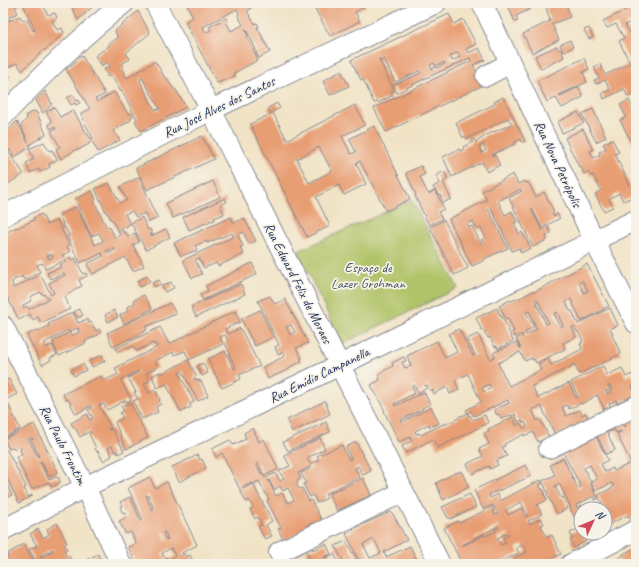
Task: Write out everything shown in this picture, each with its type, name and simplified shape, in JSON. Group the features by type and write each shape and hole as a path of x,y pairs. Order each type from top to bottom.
{"street":[{"path":"3,116 66,52 124,3"},
{"name":"Rua Edward Felix de Moraes","path":"155,3 440,564"},
{"name":"Rua José Alves dos Santos","path":"3,216 210,110 436,3"},
{"name":"Rua Nova Petrópolis","path":"482,3 594,240 636,323"},
{"path":"486,76 510,63"},
{"name":"Rua Emídio Campanella","path":"3,530 85,487 340,365 636,220"},
{"name":"Rua Paulo Frontim","path":"3,326 85,487 121,564"},
{"path":"549,448 636,406"},
{"path":"279,552 403,492"},
{"path":"571,564 636,530"}],"green space":[{"name":"Espaço de Lazer Grohman","path":"412,200 458,288 342,344 298,251"}],"building":[{"path":"3,3 23,3 15,7 18,13 9,17 9,21 20,16 23,21 27,19 33,31 35,30 23,4 42,3 48,15 55,13 57,18 52,21 57,30 62,28 64,33 22,71 17,63 5,69 10,77 4,81 8,87 3,92 3,30 7,28 3,20"},
{"path":"70,3 97,3 78,20"},
{"path":"186,3 248,3 251,9 247,11 255,24 257,23 259,27 257,27 270,52 259,58 245,29 248,36 247,37 258,60 234,73 235,76 217,83 185,22 193,17","holes":["237,9 238,15 243,25 231,31 226,22 228,21 226,18 209,27 211,30 205,33 203,27"]},
{"path":"315,3 364,3 366,6 355,12 360,21 330,36 313,5"},
{"path":"507,3 527,3 530,9 516,16 518,21 515,22"},
{"path":"545,3 566,3 570,17 552,24 559,40 532,53 523,34 550,21"},
{"path":"632,7 636,19 625,25 630,33 635,31 636,33 636,93 628,97 624,89 604,99 602,93 610,90 605,80 596,84 594,80 599,78 594,67 600,64 605,75 630,63 619,41 624,38 616,24 607,28 603,21"},
{"path":"138,11 150,33 126,53 130,59 121,64 124,68 122,69 127,78 155,61 165,78 167,78 172,87 176,90 186,107 141,131 135,121 137,119 122,91 121,92 111,75 108,77 104,69 110,67 107,62 102,66 95,56 109,46 108,44 118,38 115,31","holes":["142,78 160,109 155,110 140,81"]},
{"path":"449,14 454,24 463,19 476,44 466,49 468,53 479,48 485,60 473,65 483,85 386,132 374,108 471,61 470,58 397,93 393,85 421,73 419,71 395,82 384,59 381,61 379,59 394,91 391,92 393,95 378,103 374,103 363,79 361,80 351,60","holes":["458,52 460,57 452,61 450,56","444,62 445,64 437,68 432,69 430,65 434,63 436,66"]},
{"path":"589,28 593,37 589,39 584,30"},
{"path":"570,40 573,47 563,52 560,45"},
{"path":"557,46 559,50 561,50 564,57 541,69 535,56"},
{"path":"82,56 105,94 95,99 97,102 114,92 128,114 131,113 133,117 130,119 131,120 113,131 120,140 98,152 92,141 61,159 56,149 60,147 51,131 56,129 55,127 51,129 48,124 52,122 46,112 54,107 60,117 73,110 86,133 91,139 93,138 81,114 90,109 66,69"},
{"path":"584,58 589,69 583,72 587,82 559,95 560,96 579,87 583,97 562,108 556,98 547,102 537,81"},
{"path":"341,71 349,86 330,95 323,81"},
{"path":"45,91 52,104 43,113 36,100"},
{"path":"73,95 77,101 79,100 80,103 71,105 67,98"},
{"path":"503,97 525,141 522,142 521,139 515,142 515,144 493,154 500,165 487,172 482,162 452,177 443,157 459,149 460,151 464,149 463,147 473,142 472,140 474,139 476,142 484,136 512,124 508,118 467,139 465,136 463,138 456,123 495,104 494,102","holes":["483,144 486,150 482,153 479,147"]},
{"path":"629,100 636,114 636,151 620,120 626,117 620,105"},
{"path":"277,103 280,108 270,113 268,108"},
{"path":"355,105 365,125 342,136 351,154 356,152 349,139 374,126 410,199 386,211 360,161 356,163 366,184 344,195 339,185 316,197 330,226 307,237 250,124 273,113 287,140","holes":["319,147 332,171 309,183 297,159"]},
{"path":"593,109 606,137 596,142 582,114"},
{"path":"35,111 46,134 29,145 30,147 15,157 10,150 8,151 24,174 3,187 3,136 17,121 28,142 21,125 27,119 26,115"},
{"path":"578,112 584,123 562,133 557,122"},
{"path":"583,129 593,150 590,151 593,158 600,155 599,152 606,149 603,144 612,139 619,152 615,154 635,196 623,201 619,193 609,199 613,207 604,211 595,194 601,190 593,175 591,176 588,172 584,174 565,138"},
{"path":"202,136 214,159 147,190 136,168"},
{"path":"44,142 49,151 52,150 57,160 49,164 50,167 40,172 39,169 30,173 26,163 34,159 29,149"},
{"path":"421,166 425,174 420,177 426,190 429,194 435,190 444,209 438,212 442,219 429,225 406,173"},
{"path":"444,171 448,179 443,182 451,199 443,203 440,195 433,187 440,183 436,176"},
{"path":"513,174 518,184 524,181 525,183 528,182 536,197 544,192 554,212 552,213 554,216 557,214 560,218 542,228 531,209 542,230 548,227 551,233 546,236 547,240 533,247 509,198 522,191 521,189 498,201 505,215 512,211 517,222 514,223 519,234 522,232 531,248 521,253 519,248 512,251 491,208 488,209 508,248 472,266 449,219 487,200 482,191","holes":["473,221 477,230 481,228 486,238 481,240 483,243 481,244 472,226 469,227 467,224"]},
{"path":"139,177 152,205 151,206 158,218 149,222 144,213 136,217 132,211 125,214 130,224 117,230 112,219 111,220 108,213 107,214 95,189 109,183 120,203 127,200 120,187"},
{"path":"213,181 220,197 173,218 166,203"},
{"path":"92,191 96,200 94,201 107,228 110,227 115,238 120,235 118,231 122,229 124,233 126,232 128,237 135,233 139,242 133,245 144,266 133,271 125,257 93,274 87,264 103,256 102,253 80,263 67,236 69,235 65,227 63,228 63,223 59,215 76,207 95,245 103,241 99,233 91,236 75,199","holes":["114,248 115,250 108,254 106,251"]},
{"path":"225,198 227,202 220,205 224,214 214,218 215,220 210,220 207,224 206,223 189,230 183,217"},
{"path":"42,214 47,225 57,220 69,245 67,246 70,252 62,255 65,260 70,257 71,260 75,258 83,274 86,273 87,276 79,280 82,286 75,289 65,297 70,309 41,323 38,317 33,320 30,314 19,320 3,289 3,234 34,220 33,218","holes":["52,254 53,257 49,259 47,256","65,260 66,262 60,265 61,267 47,273 50,279 64,273 65,275 49,283 54,293 51,295 40,275 13,288 12,286 12,282 14,280 22,276 24,280 40,272 37,265 42,263 46,269","40,292 46,297 48,296 49,299 29,309 27,306 24,308 23,305 31,301 30,297"]},
{"path":"142,217 148,230 150,229 152,234 150,235 151,236 166,229 170,237 146,250 131,223"},
{"path":"231,217 234,223 244,218 256,241 249,244 243,232 238,235 243,246 240,247 244,254 218,266 216,263 204,268 199,258 195,260 202,274 192,278 183,260 233,237 232,233 207,243 206,241 195,246 197,250 181,256 174,243"},
{"path":"444,220 468,268 454,275 430,227"},
{"path":"252,263 257,274 203,300 200,295 208,291 206,286"},
{"path":"587,264 609,306 581,321 571,299 566,302 578,324 610,308 618,325 610,329 621,354 579,374 574,364 532,386 538,398 569,383 576,398 578,397 571,382 603,366 607,375 622,368 626,377 632,374 636,385 632,387 636,397 627,402 626,399 617,404 616,400 609,404 611,409 606,412 597,395 569,409 567,405 562,407 566,416 580,410 582,415 586,413 589,420 556,436 541,406 532,410 537,421 540,419 549,437 538,442 533,432 524,436 524,434 504,444 505,446 502,447 507,456 496,461 498,465 490,469 489,466 472,474 467,464 483,456 479,449 489,444 484,433 489,431 488,429 513,417 516,425 520,423 523,428 527,427 525,422 523,423 522,420 518,422 515,414 501,419 499,414 497,415 494,410 509,403 508,400 474,416 471,411 468,413 468,416 470,415 473,420 485,415 488,423 437,448 433,439 406,453 402,446 412,441 410,437 399,442 371,385 380,380 378,374 393,366 392,363 404,357 406,361 402,362 405,368 411,366 407,356 437,341 445,358 457,352 449,334 459,329 473,356 475,355 467,339 478,334 490,359 495,357 493,353 517,342 521,348 516,339 523,336 522,334 515,337 508,318 506,319 499,306 510,300 511,301 522,297 533,291 534,292","holes":["583,281 588,291 584,293 579,283","537,299 549,323 546,324 535,300","529,311 537,329 526,335 525,332 534,327 526,312","557,312 563,326 561,327 554,314","574,326 583,341 581,342 582,344 580,344 582,349 551,365 548,359 538,364 541,370 509,386 498,363 520,352 525,361 532,358 532,360 534,359 536,363 565,349 563,343 576,337 572,327","468,374 481,402 466,410 468,413 462,416 461,415 459,418 421,435 419,433 416,434 415,431 429,424 430,427 439,423 431,407 402,422 401,420 430,404 424,392 395,406 394,404 415,393 412,386 414,385 418,393 427,388 425,386 427,385 430,391 432,389 434,394 447,387 450,394 459,390 455,380","489,384 491,388 484,392 482,388","610,385 612,391 607,394 606,391 610,390 608,386"]},
{"path":"147,276 150,282 140,287 137,281"},
{"path":"159,280 161,284 155,287 152,283"},
{"path":"171,282 174,288 165,292 162,286"},
{"path":"241,284 245,294 196,317 191,307"},
{"path":"144,295 152,309 124,324 120,315 128,311 127,307 135,303 134,300"},
{"path":"270,296 275,304 285,299 308,343 296,348 302,358 300,359 302,361 268,379 263,367 285,356 283,352 278,355 275,347 279,345 258,301","holes":["291,325 295,332 290,335 286,327"]},
{"path":"170,303 176,314 145,327 147,330 113,347 107,333"},
{"path":"497,308 513,341 498,349 497,346 495,347 490,337 488,338 484,331 482,331 476,318"},
{"path":"79,309 83,315 78,318 74,312"},
{"path":"114,310 118,317 108,322 105,315"},
{"path":"260,310 273,337 255,346 241,319"},
{"path":"235,311 240,322 225,329 228,334 240,328 260,366 239,375 241,379 222,388 208,359 225,351 234,369 236,368 225,343 228,341 225,335 220,337 223,344 189,360 185,351 174,355 173,352 155,361 158,367 146,373 150,381 144,384 149,393 155,390 161,404 156,407 158,412 142,419 133,401 138,399 134,392 136,392 128,378 139,372 138,371 121,380 131,400 127,402 126,400 107,410 104,404 99,405 111,428 108,429 112,429 124,451 118,454 112,446 108,448 112,456 103,461 95,448 89,434 91,433 90,431 80,437 75,427 74,428 71,423 87,414 90,420 93,418 88,410 92,408 91,406 76,414 68,399 66,400 63,394 101,376 104,381 118,374 115,368 157,347 156,344 154,345 153,343 136,351 133,346 118,352 115,349 160,327 169,344"},
{"path":"73,312 78,323 87,319 89,323 91,322 96,331 99,329 101,332 85,341 86,343 59,356 53,341 70,332 71,336 79,332 78,328 69,332 68,330 44,343 45,345 43,345 45,348 52,345 57,355 50,358 51,360 42,365 27,335 49,326 48,324"},
{"path":"102,355 105,361 92,367 89,361"},
{"path":"188,360 196,375 194,379 201,381 208,396 198,401 182,371 179,373 194,402 190,404 191,407 181,412 166,384 157,388 152,376 160,372 161,374"},
{"path":"203,363 208,373 202,376 197,366"},
{"path":"83,364 86,370 74,376 71,370"},
{"path":"9,379 17,394 3,401 3,382"},
{"path":"325,401 330,414 292,432 287,420"},
{"path":"7,402 20,429 3,438 3,404"},
{"path":"130,403 148,438 126,449 115,422 123,418 120,413 124,411 121,406"},
{"path":"636,417 636,451 632,453 636,461 636,487 634,488 636,492 636,516 630,519 628,515 613,522 613,501 601,501 598,495 614,487 612,483 595,491 591,482 590,483 598,499 595,500 594,496 584,501 573,501 573,514 559,483 555,486 561,498 563,497 568,508 557,514 542,481 555,475 550,465 563,458 578,489 581,487 563,452 578,441 580,445 596,437 608,460 601,464 605,472 613,468 614,471 631,463 617,434 621,431 616,433 615,430 607,432 615,450 606,454 596,434 620,421 624,427 626,426 624,422","holes":["590,465 597,479 591,482 584,468"]},
{"path":"326,422 330,432 288,451 283,442"},
{"path":"34,424 58,472 49,477 41,461 40,462 49,480 56,477 59,478 60,483 51,487 49,482 32,489 16,457 22,454 20,447 15,449 13,447 9,449 4,439","holes":["28,439 33,439 31,440 39,456 38,457"]},
{"path":"253,428 259,442 264,439 278,469 264,476 265,478 275,473 280,481 284,479 279,471 290,466 284,455 320,438 325,449 307,458 310,464 319,460 317,456 342,445 349,460 351,459 346,447 356,442 371,471 363,475 358,466 355,468 360,477 325,494 327,498 317,503 313,495 310,497 303,484 306,483 301,473 312,468 311,466 298,473 301,479 297,481 298,483 296,484 299,489 302,488 309,501 311,500 322,521 316,524 315,522 308,525 309,527 284,541 278,529 281,528 267,501 269,500 259,481 253,484 272,521 266,525 272,536 265,539 258,526 262,525 258,517 255,519 250,509 253,508 249,500 246,502 222,453 216,457 212,449 230,440 233,445 246,439 244,433","holes":["258,463 264,475 262,475 256,464","268,480 274,490 280,486 283,491 288,488 294,500 288,503 282,493 276,496","252,483 253,484 243,489 243,487"]},
{"path":"7,450 26,487 24,488 28,497 32,495 19,503 3,470 3,452"},
{"path":"198,455 200,460 202,459 206,468 179,482 172,467"},
{"path":"526,465 531,476 496,491 489,495 490,498 498,494 500,501 540,480 542,484 539,485 542,490 543,489 547,500 537,505 542,514 528,521 530,524 541,518 544,524 541,525 547,538 552,535 561,554 548,560 549,562 544,564 516,564 514,558 527,552 523,545 516,548 519,553 497,564 462,564 444,528 458,521 459,523 492,507 495,515 498,514 493,505 483,509 474,490","holes":["521,502 528,516 526,517 522,508 508,515 506,510","498,526 499,528 485,536 484,535 474,540 473,539","508,533 509,535 503,538 506,543 501,545 497,538"]},
{"path":"461,471 469,487 443,500 436,483"},
{"path":"3,477 12,495 3,499"},
{"path":"150,477 155,488 167,482 197,545 182,553 187,557 190,555 192,559 189,560 191,564 160,564 175,556 171,548 162,553 163,556 167,558 155,564 136,564 128,547 136,544 131,532 126,534 119,521 127,517 125,513 123,514 120,507 122,506 120,502 130,497 141,521 143,520 128,488","holes":["148,495 154,509 152,510 146,496","165,532 168,539 166,540 163,533"]},
{"path":"363,478 371,495 337,511 329,494"},
{"path":"470,494 476,507 450,519 449,517 448,518 442,507"},
{"path":"391,512 407,540 384,552 386,557 410,546 419,564 379,564 378,561 373,564 361,564 346,534 354,530 353,529","holes":["374,539 381,553 370,558 363,544"]},
{"path":"57,523 67,543 64,545 67,549 64,551 72,562 68,564 3,564 3,560 8,557 7,554 24,544 32,559 34,558 29,549 37,546 30,534 38,529 43,538 49,534 47,529","holes":["53,549 54,550 41,558 40,556"]},
{"path":"573,532 573,539 570,533"},
{"path":"573,539 573,541 586,541 574,548 570,540"},
{"path":"346,541 359,564 345,564 335,546"},
{"path":"326,544 331,554 324,557 325,558 334,554 339,564 312,564 306,551 312,548 313,550"},
{"path":"635,548 636,564 619,564 620,561 618,558"},
{"path":"98,554 102,564 81,564 86,560"}]}
